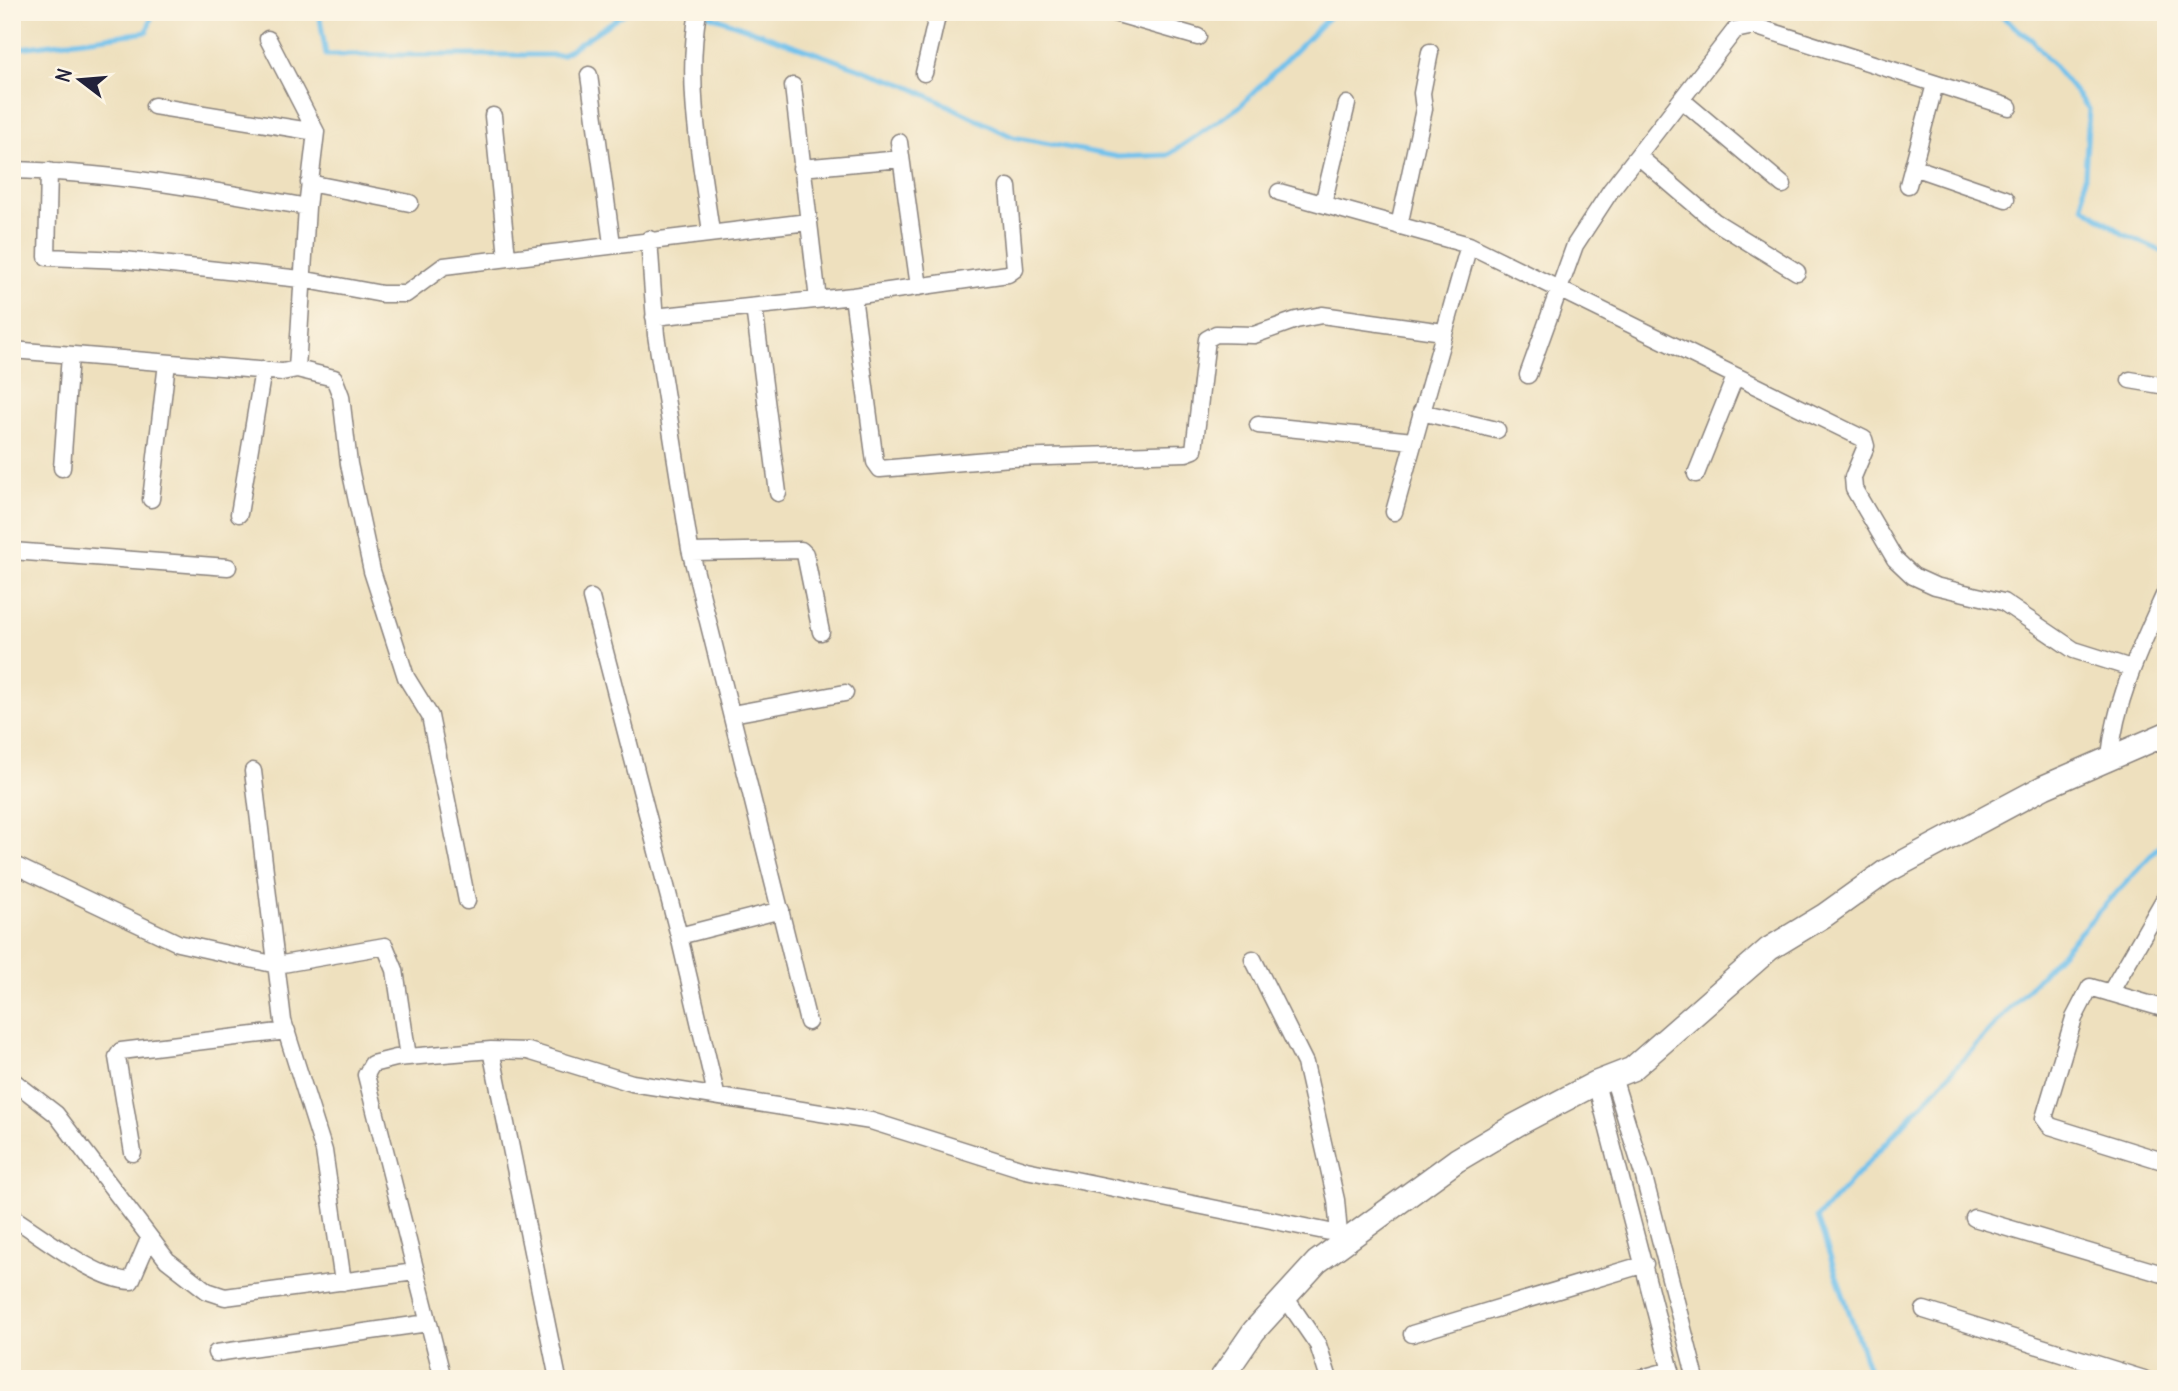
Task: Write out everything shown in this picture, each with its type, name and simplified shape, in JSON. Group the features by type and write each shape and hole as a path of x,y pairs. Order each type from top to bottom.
{"main road":[{"path":"1221,1379 1254,1331 1344,1235 1457,1160 1604,1080 1632,1069 1769,949 1825,915 1885,872 2013,803 2166,734"}],"street":[{"path":"698,12 692,49 698,135 710,232"},
{"path":"924,74 938,12"},
{"path":"1111,12 1198,37"},
{"path":"1528,375 1575,245 1611,190 1735,30 1754,26 2009,107"},
{"path":"268,39 316,132 301,279 298,369"},
{"path":"1399,226 1424,109 1422,93 1430,52"},
{"path":"589,75 612,244"},
{"path":"1908,185 1935,84"},
{"path":"793,86 818,300"},
{"path":"1682,100 1783,185"},
{"path":"1323,205 1347,104"},
{"path":"154,106 316,132"},
{"path":"493,116 507,257"},
{"path":"899,142 919,287"},
{"path":"1638,156 1714,221 1797,272"},
{"path":"802,167 901,159"},
{"path":"1913,167 2006,199"},
{"path":"12,170 148,179 307,207"},
{"path":"49,171 47,257 124,261 301,279 382,294 407,295 444,266 649,239 808,222"},
{"path":"309,183 410,204"},
{"path":"654,317 853,296 1008,274 1015,269 1008,187"},
{"path":"1279,192 1469,245 1864,439 1866,446 1853,477 1854,489 1895,559 1913,576 1935,586 2003,602 2074,650 2131,668"},
{"path":"649,239 654,317 691,552 808,1022"},
{"path":"1394,512 1469,245"},
{"path":"853,296 875,462 880,469 1011,458 1186,453 1194,450 1207,339 1216,334 1254,335 1296,320 1322,315 1443,332"},
{"path":"754,307 778,493"},
{"path":"12,350 263,370 298,369 334,379 341,396 349,464 372,571 406,677 430,716 467,901"},
{"path":"62,468 70,355"},
{"path":"151,499 167,363"},
{"path":"239,514 263,370"},
{"path":"1696,474 1735,377"},
{"path":"2130,380 2166,386"},
{"path":"1421,412 1497,430"},
{"path":"1258,425 1413,440"},
{"path":"691,552 800,550 806,554 821,632"},
{"path":"12,551 228,567"},
{"path":"2110,758 2111,738 2131,668 2166,591"},
{"path":"591,598 679,936 716,1094"},
{"path":"732,714 845,693"},
{"path":"253,771 287,1031 324,1151 343,1282"},
{"path":"12,864 178,943 278,965 384,946 395,971 408,1057"},
{"path":"2110,993 2165,901"},
{"path":"679,936 781,910"},
{"path":"443,1379 366,1075 372,1064 408,1057 491,1050 528,1051 632,1083 716,1094 871,1121 1026,1170 1344,1235 1305,1063 1253,959"},
{"path":"2166,1009 2090,987 2085,992 2044,1118 2050,1126 2166,1162"},
{"path":"133,1153 117,1057 121,1051 287,1031"},
{"path":"491,1050 558,1379"},
{"path":"12,1080 56,1114 149,1240 179,1271 206,1290 225,1297 415,1272"},
{"path":"1604,1080 1672,1374 1638,1379"},
{"path":"1604,1080 1644,1177 1696,1379"},
{"path":"12,1217 101,1272 122,1281 131,1281 149,1240"},
{"path":"1974,1218 2166,1275"},
{"path":"1412,1334 1645,1264"},
{"path":"1285,1297 1318,1345 1329,1379"},
{"path":"1924,1310 2144,1379"},
{"path":"216,1353 428,1323"}],"waterway":[{"path":"12,49 147,32 153,12"},
{"path":"319,12 326,55 562,55 627,12"},
{"path":"700,12 906,85 1013,137 1118,157 1168,155 1239,107 1334,12"},
{"path":"1996,12 2032,40 2089,109 2083,206 2123,234 2166,253"},
{"path":"1872,1379 1817,1218 2166,839"}]}
